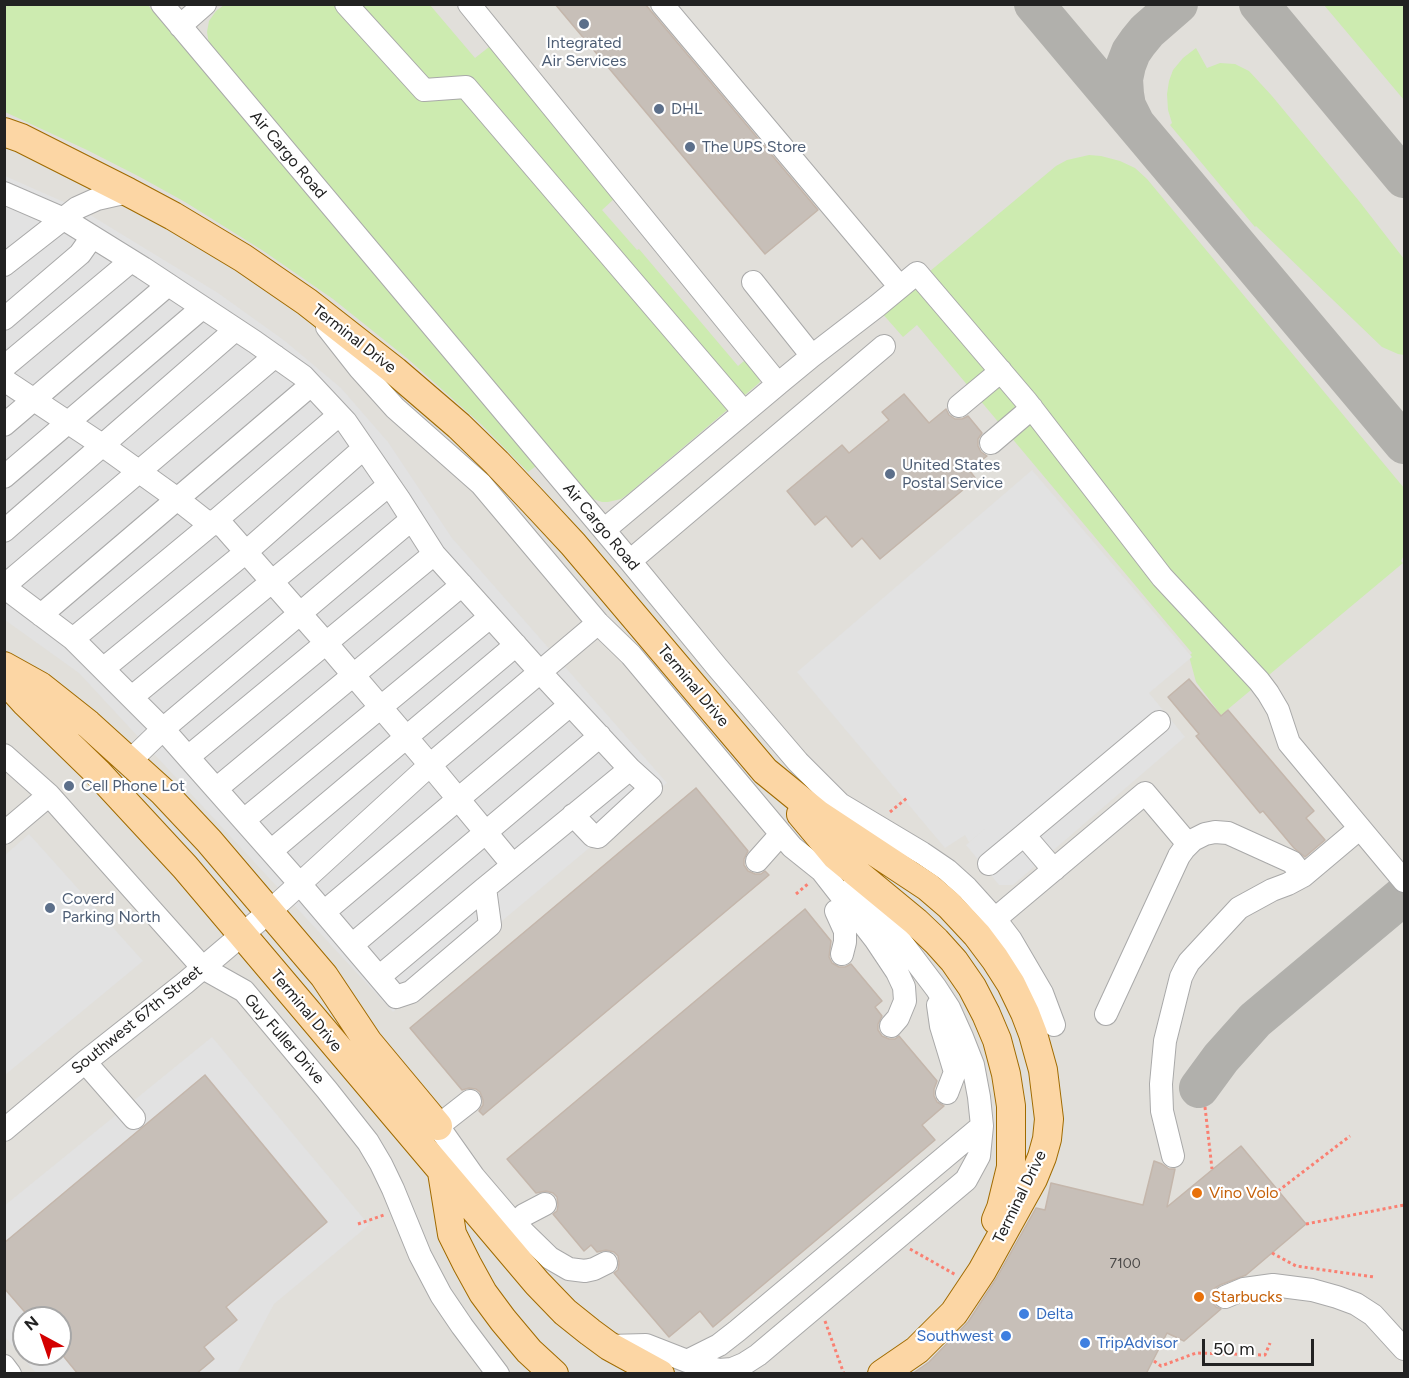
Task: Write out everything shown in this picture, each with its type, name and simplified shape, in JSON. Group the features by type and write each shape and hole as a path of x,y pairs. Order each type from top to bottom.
{"main road":[{"name":"Terminal Drive","path":"4,132 21,138 128,192 243,258 307,302 395,371 459,426 573,544 765,771 819,815 928,886 977,935 995,959 1011,984 1033,1034 1043,1070 1049,1119 1047,1139 1033,1179 982,1271 954,1313 917,1350 882,1374"},
{"path":"4,666 40,686 88,724 163,792 209,841 324,976 368,1042 384,1083 438,1126"},
{"name":"Terminal Drive","path":"4,679 142,819 243,934 384,1083 442,1172 537,1283 565,1312 609,1346 660,1374"},
{"path":"765,771 836,856 916,922 954,961 972,987 986,1014 997,1040 1006,1074 1011,1106 1011,1167 1001,1208 976,1266 939,1321 902,1358 871,1374"},
{"path":"442,1172 452,1234 483,1293 502,1320 529,1351 554,1374"}],"street":[{"name":"Air Cargo Road","path":"162,4 717,667 819,784 840,804 947,870 995,919 1011,940 1042,993 1054,1025"},
{"path":"180,26 205,4"},
{"path":"346,4 424,90 466,87 744,412"},
{"path":"469,4 778,384"},
{"path":"662,4 900,287"},
{"path":"4,265 77,208 89,202 128,192"},
{"path":"7,197 64,219 236,330 303,376 346,422 434,554 570,705 651,788 598,837 593,836 573,815"},
{"path":"4,319 80,254 92,237"},
{"path":"4,367 131,261"},
{"path":"604,530 812,356 917,273 1032,408 1162,577 1259,681 1278,710 1289,743 1404,881"},
{"path":"753,282 812,356"},
{"path":"4,425 168,285"},
{"path":"307,302 360,369 395,408 480,484 598,623 632,656 786,841 836,911 854,928 890,984 892,1000 886,1021 898,1018 905,1001 904,987 897,972 858,915 822,871 786,841"},
{"path":"4,477 202,308"},
{"path":"4,531 236,330"},
{"path":"630,561 884,346"},
{"path":"275,357 4,587 73,639 163,729 396,997 411,992 490,925 485,888"},
{"path":"959,406 1001,371"},
{"path":"4,380 102,445 204,520 223,526 301,613 512,864"},
{"path":"41,615 311,385"},
{"path":"991,443 1032,408"},
{"path":"73,639 339,415"},
{"path":"103,669 246,552 364,448"},
{"path":"132,697 390,485"},
{"path":"130,761 163,729 412,519"},
{"path":"188,757 434,554"},
{"path":"216,789 462,585"},
{"path":"244,820 490,617"},
{"name":"Southwest 67th Street","path":"4,1130 270,911 430,765 598,623"},
{"path":"271,851 516,645"},
{"path":"324,912 570,705"},
{"path":"989,864 1159,722"},
{"path":"352,945 600,736"},
{"name":"Guy Fuller Drive","path":"4,755 49,795 203,968 244,991 327,1090 368,1142 381,1164 420,1255 441,1294 498,1374"},
{"path":"379,977 512,864 630,769"},
{"path":"995,919 1146,793 1188,844"},
{"path":"4,833 49,795"},
{"path":"1173,1156 1162,1111 1161,1084 1166,1041 1181,977 1185,969 1239,908 1303,876 1360,828"},
{"path":"1106,1014 1179,856 1193,840 1215,832 1228,833 1292,862 1303,876"},
{"path":"1024,835 1053,870"},
{"path":"757,861 786,841"},
{"path":"609,1346 646,1345 687,1361 719,1370 732,1369 744,1364 758,1355 966,1180 979,1156 982,1126 973,1065 949,1008 836,856"},
{"path":"836,911 845,931 842,954"},
{"path":"936,988 941,1026 955,1072 947,1093"},
{"path":"85,1062 134,1118"},
{"path":"438,1126 471,1101"},
{"path":"438,1126 483,1168 540,1232 567,1254 602,1258 594,1269 585,1271 569,1269 550,1258 488,1194 438,1126"},
{"path":"687,1361 719,1346 982,1126"},
{"path":"524,1215 545,1204"},
{"path":"1225,1297 1244,1289 1273,1285 1312,1290 1337,1297 1373,1314 1404,1349"},
{"path":"4,1366 10,1374"}],"path":[{"path":"884,818 907,798"},
{"path":"1205,1107 1212,1169"},
{"path":"1278,1191 1350,1136"},
{"path":"1306,1224 1404,1205"},
{"path":"358,1224 401,1210"},
{"path":"1272,1253 1296,1266 1374,1277"},
{"path":"917,1254 966,1280"},
{"path":"826,1322 844,1374"},
{"path":"1154,1361 1161,1366 1196,1353 1265,1355 1270,1344"}],"shaded area":[{"path":"5,5 1404,5 1404,1373 5,1374"},
{"path":"5,176 82,210 218,293 285,341 341,388 388,442 452,538 667,783 393,1012 79,673 5,620"},
{"path":"1032,470 1192,657 1149,693 1185,737 1013,885 999,885 966,845 988,826 969,842 965,835 945,848 797,672"},
{"name":"Coverd Parking North","path":"29,834 143,961 5,1075 5,855"},
{"path":"212,1037 369,1225 274,1304 237,1373 36,1373 30,1366 72,1366 72,1306 12,1306 12,1345 5,1337 4,1206"}],"green space":[{"path":"5,5 148,5 536,466 528,472 482,425 408,359 333,299 262,250 140,177 5,112"},
{"path":"224,5 430,5 475,58 489,47 615,198 602,210 637,250 639,249 738,366 755,352 762,378 759,383 621,499 602,502 590,498 209,44 207,32 209,21"},
{"path":"1324,5 1404,5 1404,100"},
{"path":"1196,48 1207,68 1220,63 1235,64 1249,71 1359,201 1404,259 1404,355 1382,347 1255,227 1170,125 1172,123 1167,94 1169,81 1173,70"},
{"path":"1089,155 1120,161 1135,168 1147,179 1404,488 1404,555 1401,561 1403,563 1221,715 1196,682 1189,656 1192,653 917,325 903,337 881,312 1056,166 1067,160"}],"building":[{"path":"555,4 645,4 818,210 765,254"},
{"name":"United States Postal Service","path":"904,394 929,423 946,409 955,419 968,416 982,433 978,439 978,446 987,456 969,470 976,479 880,559 862,538 852,547 826,516 815,525 787,491 842,445 849,453 889,420 882,412"},
{"path":"1189,679 1221,716 1228,710 1314,811 1306,818 1325,840 1305,857 1294,848 1263,811 1260,813 1196,736 1199,734 1168,697"},
{"path":"696,788 748,851 744,865 748,871 761,874 765,871 769,875 483,1115 479,1111 483,1105 480,1092 469,1088 462,1090 410,1028"},
{"path":"805,909 831,941 829,957 832,963 839,967 851,964 882,1001 875,1007 882,1016 878,1030 882,1036 895,1039 899,1036 937,1081 934,1096 937,1102 944,1106 922,1125 935,1140 713,1327 700,1311 669,1337 614,1273 618,1270 618,1256 606,1250 597,1252 591,1245 584,1251 553,1214 557,1211 557,1197 546,1191 536,1193 507,1159"},
{"path":"205,1075 327,1222 226,1307 237,1320 204,1347 214,1359 196,1374 78,1374 71,1366 72,1306 20,1306 4,1288 4,1243"},
{"path":"1241,1146 1306,1224 1246,1275 1215,1288 1212,1302 1221,1309 1184,1341 1167,1333 1146,1374 912,1374 929,1362 968,1322 996,1279 1036,1208 1045,1210 1051,1183 1143,1205 1154,1161 1169,1169 1175,1169 1167,1207"}],"taxiway":[{"path":"1034,4 1404,444"},
{"path":"1134,122 1126,106 1124,94 1123,79 1126,65 1131,52 1147,31 1178,4"},
{"path":"1259,4 1404,178"},
{"path":"1199,1088 1221,1058 1255,1020 1404,895"}],"place":[{"name":"Integrated Air Services","path":"584,24"},
{"name":"DHL","path":"659,109"},
{"name":"The UPS Store","path":"690,147"},
{"name":"United States Postal Service","path":"890,474"},
{"name":"Cell Phone Lot","path":"69,786"},
{"name":"Coverd Parking North","path":"50,908"},
{"name":"Vino Volo","path":"1197,1193"},
{"name":"Starbucks","path":"1199,1297"},
{"name":"Delta","path":"1024,1314"},
{"name":"Southwest","path":"1006,1336"},
{"name":"TripAdvisor","path":"1085,1343"}]}
